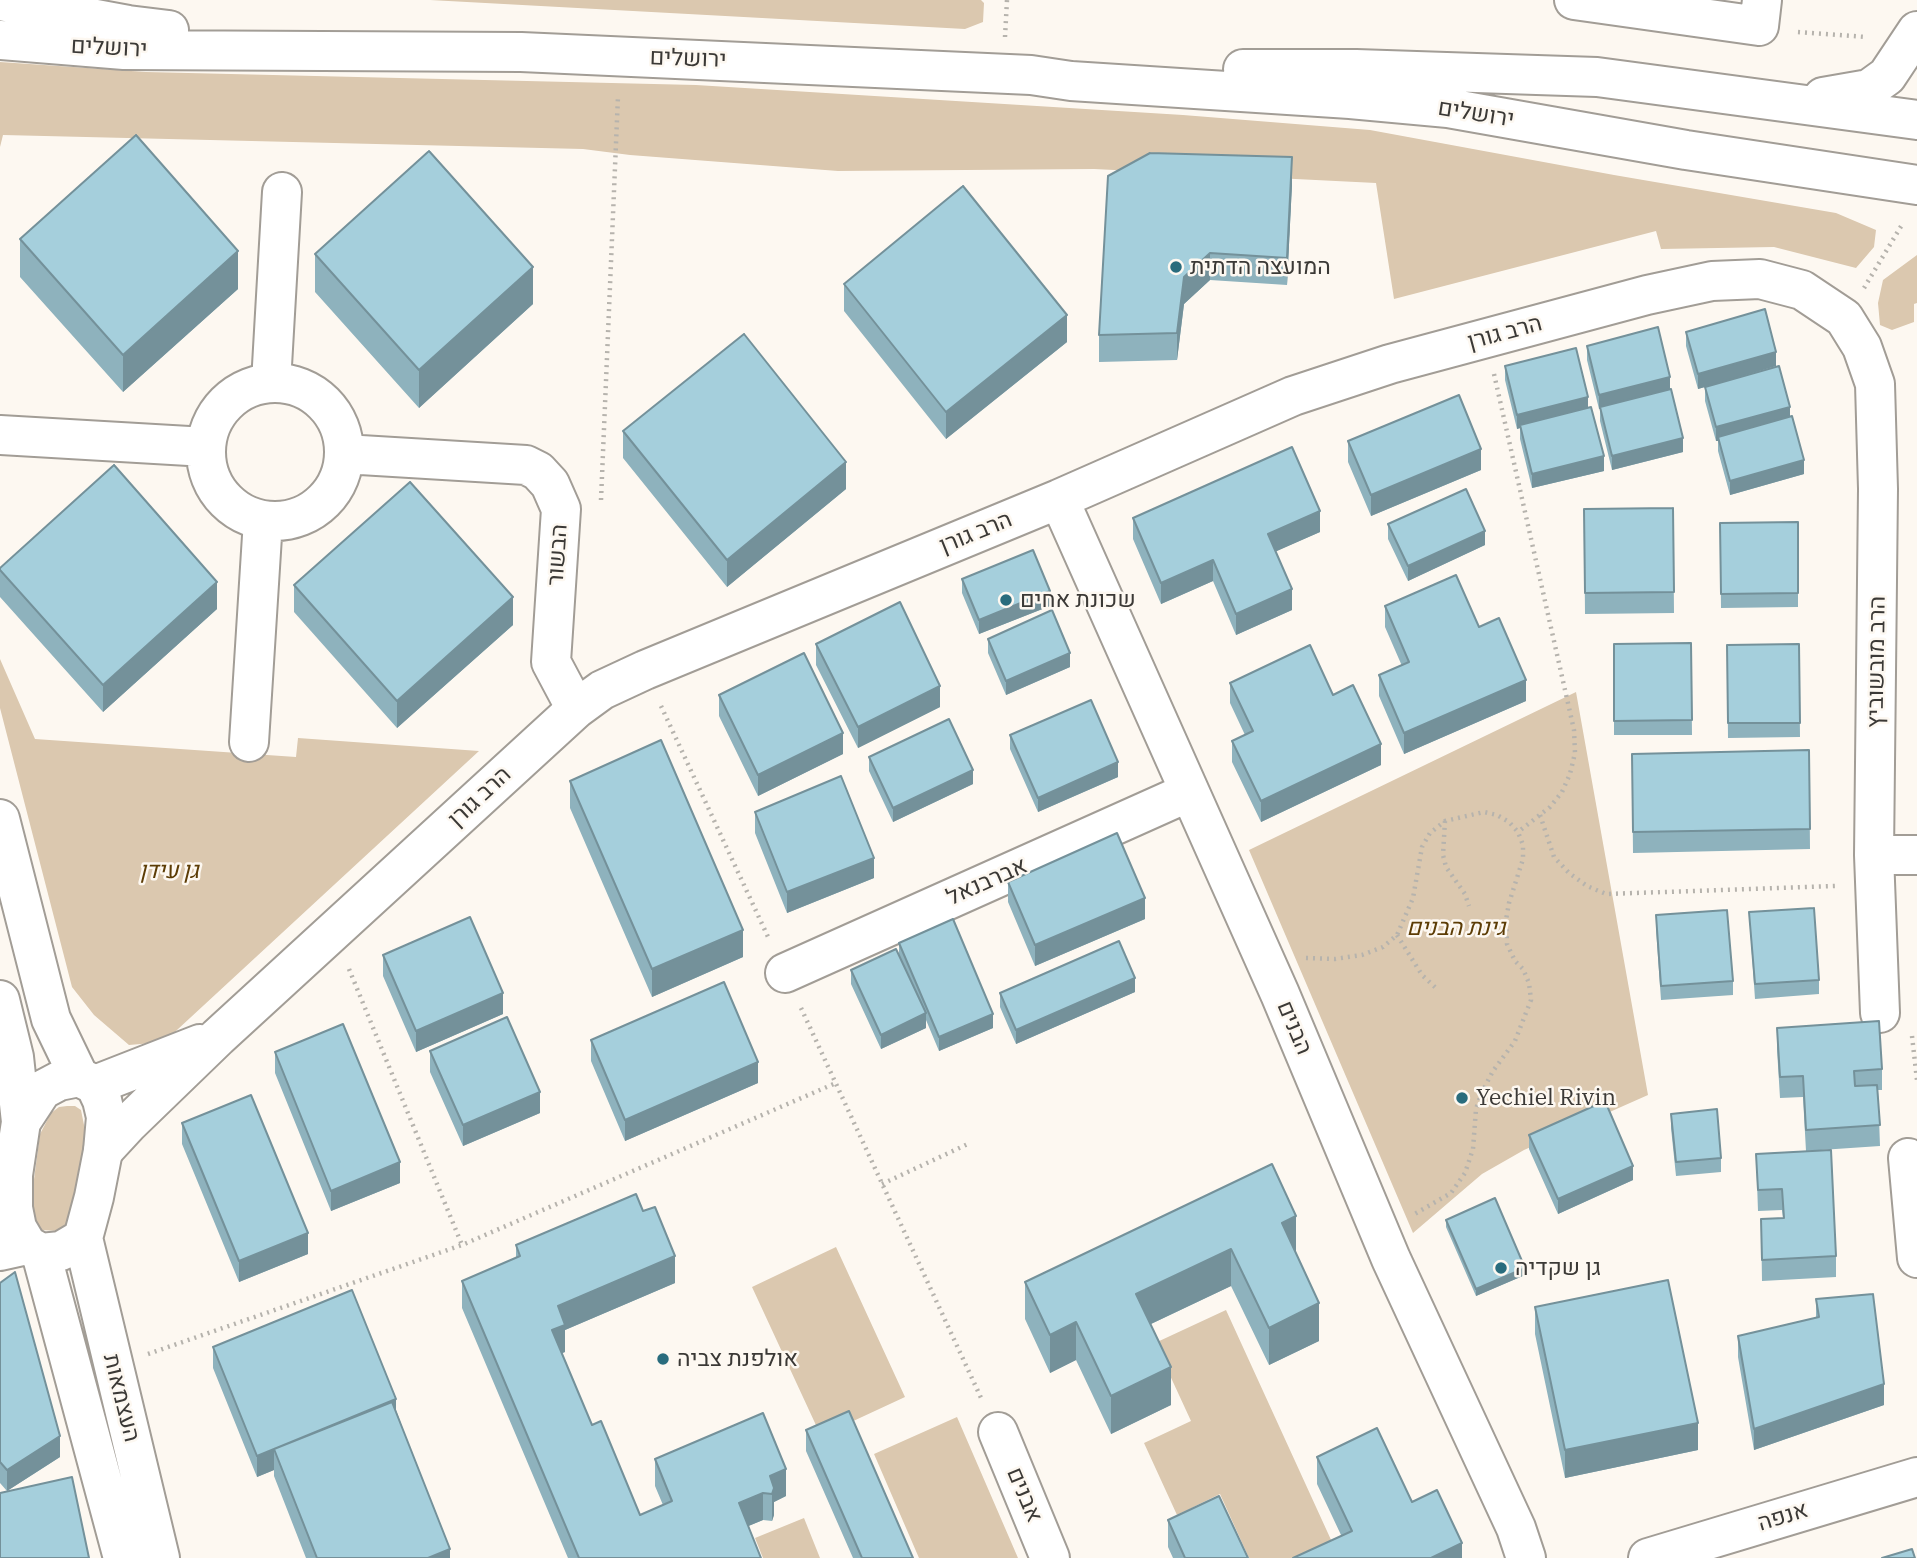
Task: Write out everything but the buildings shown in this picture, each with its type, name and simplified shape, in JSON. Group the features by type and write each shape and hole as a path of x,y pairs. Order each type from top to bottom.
{"street":[{"path":"1574,0 1759,26 1762,0"},
{"name":"ירושלים","path":"0,1 128,24 345,51"},
{"path":"1780,102 1837,96 1869,89 1887,76 1917,31"},
{"name":"ירושלים","path":"0,40 124,50 521,52 1031,75 1071,81 1336,98 1448,108 1686,150 1917,185"},
{"name":"ירושלים","path":"1031,75 1074,68 1356,69 1597,77 1917,120"},
{"path":"271,383 282,192"},
{"name":"הרב גורן","path":"103,1151 218,1037 576,709 603,690 645,670 1059,499 1293,396 1390,364 1647,295 1712,281 1760,279 1802,290 1844,318"},
{"name":"הרב מובשוביץ","path":"1844,318 1862,347 1875,384 1878,489 1875,870 1880,1013"},
{"path":"271,383 299,387 318,398 333,414 342,434 344,454 338,479 325,499 306,514 283,521 263,520 237,511 220,494 208,473 206,447 210,427 220,408 236,393 257,384 271,383"},
{"path":"0,435 206,447"},
{"name":"הבשור","path":"344,454 526,465 538,471 550,484 561,509 551,662 576,709"},
{"name":"הבנים","path":"1059,499 1280,994 1391,1259 1516,1528 1526,1558"},
{"path":"249,742 263,520"},
{"name":"אברבנאל","path":"785,973 1189,792"},
{"path":"0,819 51,1019 87,1081 102,1100 106,1117 103,1151 83,1238 61,1251 23,1250"},
{"path":"1875,870 1917,855"},
{"path":"0,1000 14,1057 21,1122"},
{"name":"הרב גורן","path":"21,1122 42,1090 59,1081 87,1081 136,1071 218,1037"},
{"name":"העצמאות","path":"21,1122 6,1185 23,1250 123,1558"},
{"path":"1908,1158 1917,1258"},
{"name":"העצמאות","path":"83,1238 160,1558"},
{"name":"אבנים","path":"990,1418 1050,1558"},
{"name":"אנפה","path":"1648,1558 1917,1477"}],"path":[{"path":"1816,35 1866,37"},
{"path":"600,503 619,88"},
{"path":"1844,318 1903,223"},
{"path":"1486,338 1574,730 1570,774 1562,792 1540,815 1518,832"},
{"path":"660,704 990,1418"},
{"path":"1299,956 1335,959 1362,955 1383,947 1397,935 1413,898 1422,847 1430,833 1445,821 1484,813 1497,815 1509,822 1518,832 1523,845 1523,859 1509,903 1506,920 1507,944 1529,984 1531,1000 1515,1041 1493,1071 1479,1100 1473,1149 1465,1173 1451,1193 1403,1220"},
{"path":"1540,815 1554,857 1587,887 1606,894 1875,870"},
{"path":"1445,821 1443,855 1446,867 1465,894 1469,906"},
{"path":"1397,935 1422,975 1437,989"},
{"path":"347,965 461,1245"},
{"path":"147,1354 461,1245 836,1083"},
{"path":"882,1184 970,1143"}],"green space":[{"path":"430,0 981,0 984,3 983,22 965,29"},
{"path":"0,62 146,72 696,85 1183,115 1370,130 1836,213 1876,230 1874,247 1856,268 1774,247 1661,249 1656,231 1394,299 1376,183 1094,169 838,171 583,149 3,135 0,147"},
{"path":"1917,255 1917,303 1914,304 1914,322 1892,330 1880,325 1878,303 1883,280"},
{"name":"גן עידן","path":"0,659 35,739 296,757 298,738 479,751 164,1042 129,1045 94,1015 72,987 0,708"},
{"name":"גינת הבנים","path":"1576,692 1648,1095 1524,1150 1482,1174 1413,1233 1249,850"},
{"path":"75,1106 81,1110 85,1130 75,1209 64,1227 58,1231 42,1230 33,1220 31,1202 40,1134 51,1113 59,1107"},
{"path":"836,1247 905,1397 821,1436 752,1287"},
{"path":"1226,1310 1332,1542 1296,1558 1249,1558 1220,1494 1177,1515 1144,1443 1191,1421 1155,1343"},
{"path":"957,1417 1018,1558 919,1558 874,1454"},
{"path":"804,1518 820,1558 763,1558 755,1538"}],"place":[{"name":"המועצה הדתית","path":"1176,267"},
{"name":"שכונת אחים","path":"1006,600"},
{"name":"Yechiel Rivin","path":"1462,1098"},
{"name":"גן שקדיה","path":"1501,1268"},
{"name":"אולפנת צביה","path":"663,1359"}]}
